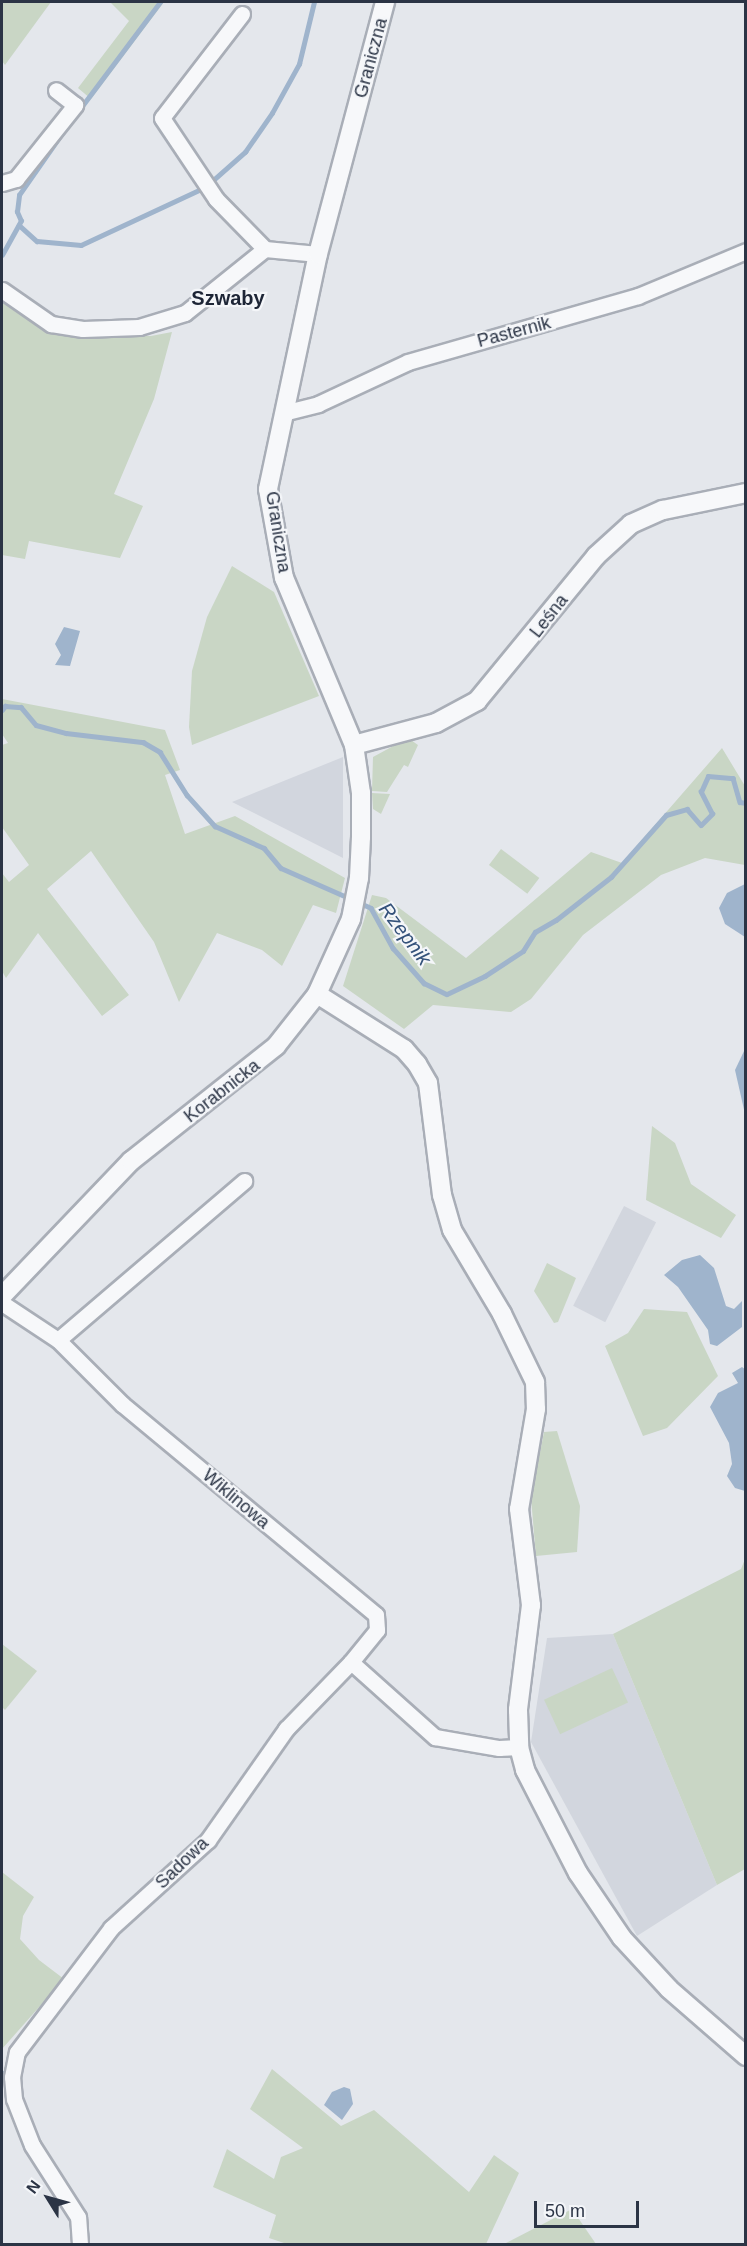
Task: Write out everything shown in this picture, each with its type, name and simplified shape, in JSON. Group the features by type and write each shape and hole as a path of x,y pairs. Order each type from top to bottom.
{"street":[{"name":"Graniczna","path":"361,837 361,793 354,745 284,578 268,489 318,254 385,2"},
{"path":"242,14 162,118 216,199 266,249 318,254"},
{"path":"2,183 16,179 75,105 56,90"},
{"path":"2,290 51,324 83,329 155,325 185,313 266,249"},
{"name":"Pasternik","path":"283,413 318,404 408,362 638,296 746,251"},
{"name":"Leśna","path":"354,745 436,723 477,701 596,556 631,524 663,510 746,493"},
{"name":"Korabnicka","path":"2,1296 131,1161 276,1046 317,994 351,919 359,879 361,837"},
{"path":"317,994 404,1049 417,1064 428,1083 442,1195 452,1230 502,1314 535,1382 536,1409 519,1509 531,1605 518,1710 519,1747 536,1794 597,1905 648,1968 746,2056"},
{"path":"58,1340 244,1181"},
{"name":"Wiklinowa","path":"2,1304 58,1340 122,1404 376,1615 376,1630 351,1662"},
{"path":"351,1662 435,1737 499,1748 519,1747"},
{"name":"Sadowa","path":"80,2244 78,2217 32,2145 14,2099 12,2078 17,2052 111,1928 208,1840 286,1729 351,1662"}],"shaded area":[{"path":"343,757 343,858 232,802"},
{"path":"624,1206 656,1222 605,1322 573,1306"},
{"path":"613,1634 717,1885 637,1936 531,1742 547,1638"}],"green space":[{"path":"2,2 51,2 5,65 2,61"},
{"path":"110,2 164,2 91,99 78,88 129,21"},
{"path":"2,297 39,325 82,334 151,336 172,332 154,399 114,494 143,506 120,558 29,541 25,559 2,555"},
{"path":"232,566 274,592 319,696 192,745 189,727 192,671 207,617"},
{"path":"2,699 165,730 180,770 165,775 185,834 235,816 345,878 336,913 313,905 282,966 262,950 217,933 179,1002 154,942 91,851 47,889 129,995 102,1016 38,933 6,978 2,971 2,873 9,882 29,865 2,827 2,745 8,743 2,734"},
{"path":"408,738 418,745 408,767 404,765 387,792 372,791 373,757"},
{"path":"722,748 745,786 745,865 705,858 661,875 583,935 531,999 511,1012 433,1005 404,1029 343,986 372,895 386,898 466,958 591,852 622,863"},
{"path":"372,793 390,794 381,814 373,809"},
{"path":"501,849 539,878 527,894 489,865"},
{"path":"652,1126 675,1143 691,1184 736,1215 721,1238 646,1200"},
{"path":"547,1263 576,1278 558,1322 554,1323 534,1291"},
{"path":"644,1309 687,1312 718,1376 667,1428 643,1436 605,1346 628,1333"},
{"path":"557,1431 580,1506 577,1552 536,1556 531,1498 544,1432"},
{"path":"745,1559 745,1869 717,1885 613,1634 741,1569"},
{"path":"2,1644 37,1671 5,1710 2,1707"},
{"path":"612,1668 628,1702 560,1734 544,1700"},
{"path":"2,1872 34,1897 23,1916 20,1939 39,1960 64,1979 2,2049"},
{"path":"272,2069 341,2126 374,2110 469,2192 494,2155 519,2173 486,2244 287,2244 269,2238 276,2215 213,2187 227,2149 274,2179 281,2157 303,2148 250,2109"},
{"path":"572,2209 596,2244 504,2244"}],"water":[{"path":"64,627 80,631 70,666 55,665 61,655 55,644"},
{"path":"746,884 745,937 725,924 719,908 727,893"},
{"path":"745,1049 745,1114 735,1070"},
{"path":"700,1255 714,1268 726,1306 734,1309 742,1301 742,1327 717,1346 710,1344 708,1330 678,1287 664,1275 682,1260"},
{"path":"742,1367 746,1370 745,1491 735,1488 727,1476 732,1464 729,1443 710,1407 718,1393 738,1383 732,1373"},
{"path":"344,2087 350,2089 353,2104 342,2120 324,2105 332,2092"}],"waterway":[{"path":"79,110 160,2"},
{"path":"210,183 245,152 272,113 299,64 314,2"},
{"path":"2,255 21,221 17,212 19,195 65,129"},
{"path":"19,225 37,241 81,245 203,188"},
{"name":"Rzepnik","path":"2,710 5,706 21,707 36,725 66,733 143,742 160,752 187,795 215,826 264,848 281,868 349,898"},
{"name":"Rzepnik","path":"360,903 371,908 393,948 424,983 447,994 485,976 523,951 535,932 556,920 611,877 666,815 687,809 701,825 712,814 701,792 708,776 733,778 740,802 746,803"}],"district":[{"name":"Szwaby","path":"228,298"}]}
